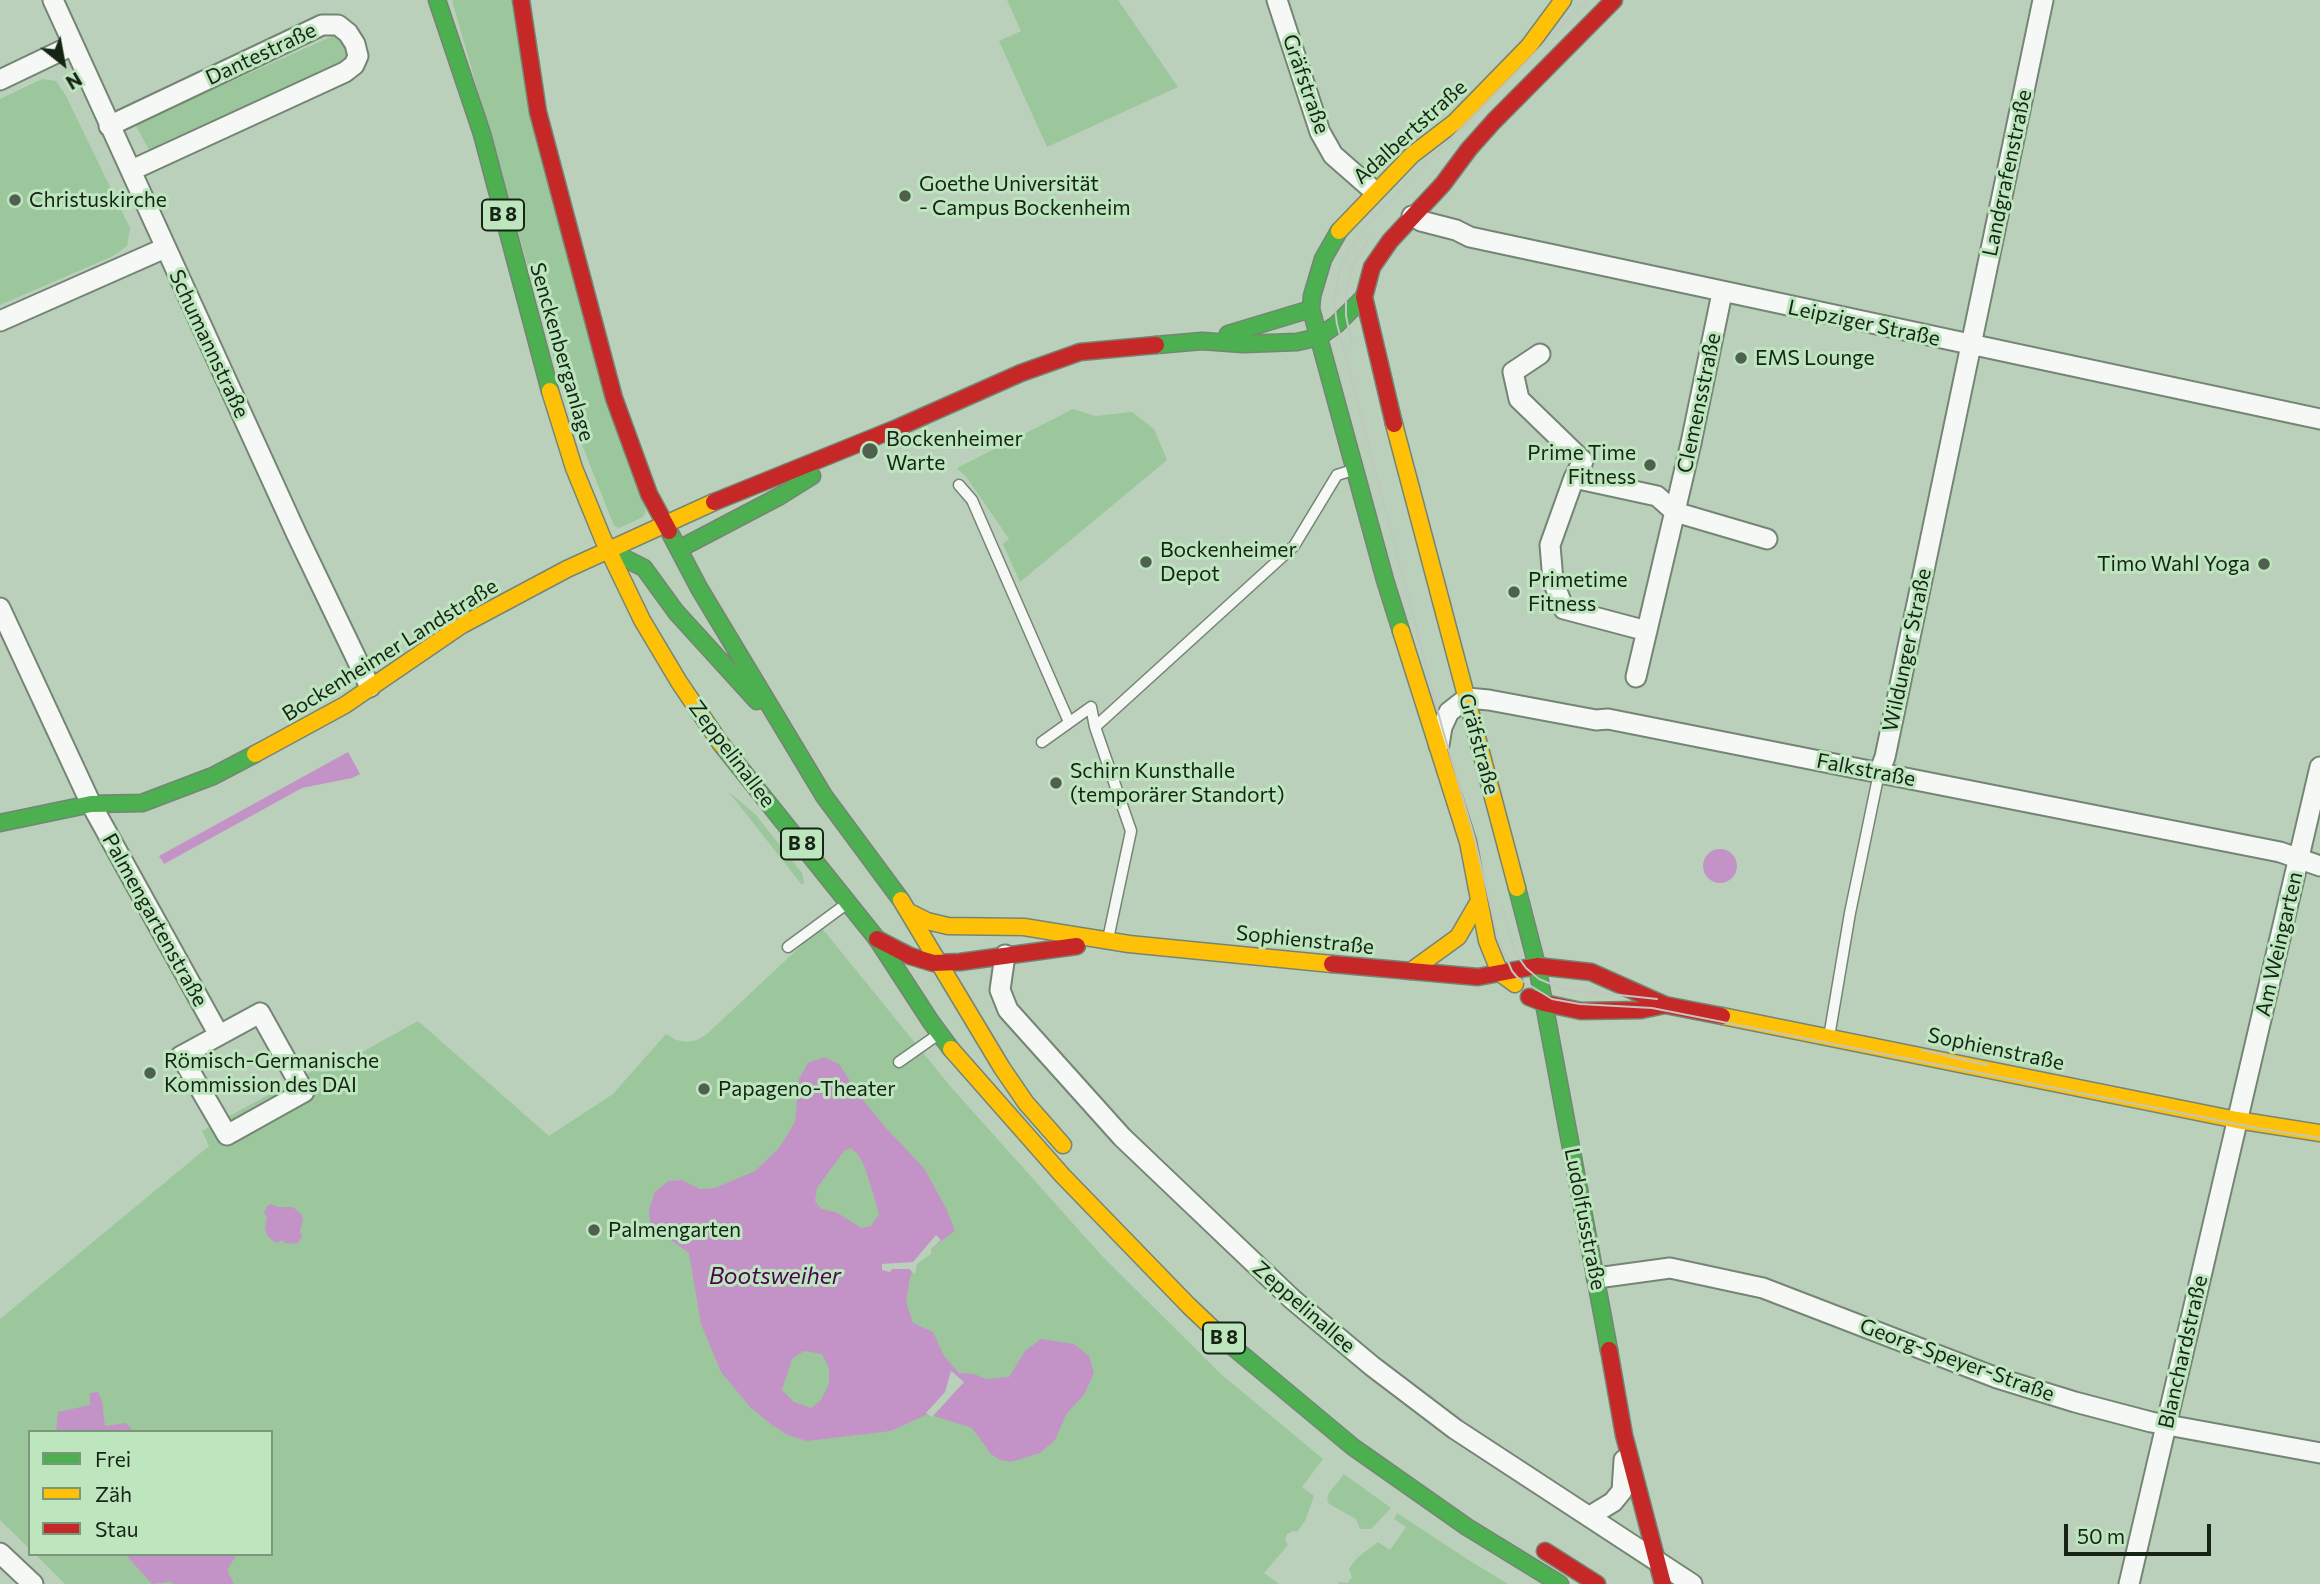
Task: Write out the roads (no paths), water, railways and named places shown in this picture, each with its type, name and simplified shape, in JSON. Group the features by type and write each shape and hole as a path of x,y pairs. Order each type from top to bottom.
{"street":[{"name":"Schumannstraße","path":"53,0 165,248 370,687"},
{"name":"Senckenberganlage","path":"437,0 478,122 561,432 608,550"},
{"name":"Senckenberganlage","path":"521,0 538,112 600,348 631,449 664,524"},
{"name":"Gräfstraße","path":"1277,0 1320,132 1333,155 1374,191"},
{"path":"1364,297 1372,267 1390,241 1443,184 1494,121 1614,0"},
{"name":"Landgrafenstraße","path":"1971,346 2043,0"},
{"name":"Adalbertstraße","path":"1311,309 1319,267 1334,237 1374,191 1412,155 1455,122 1529,46 1558,1"},
{"name":"Dantestraße","path":"110,126 323,25 338,25 348,33 355,44 358,56 354,65 345,72 131,170"},
{"path":"0,80 73,45"},
{"name":"Leipziger Straße","path":"1412,216 1470,237 2320,419"},
{"path":"0,321 165,248"},
{"name":"Clemensstraße","path":"1636,677 1702,392 1722,293"},
{"name":"Bockenheimer Landstraße","path":"0,823 91,804 142,803 213,776 345,705 462,625 567,569 722,498 868,441 1021,373 1080,352 1202,341 1286,344 1319,337 1342,320 1364,297"},
{"name":"Gräfstraße","path":"1364,297 1378,363 1537,967 1544,1003"},
{"name":"Bockenheimer Landstraße","path":"1202,341 1311,309"},
{"name":"Gräfstraße","path":"1311,309 1342,320 1360,334 1378,363"},
{"name":"Gräfstraße","path":"1311,309 1385,580 1468,842 1487,941 1500,973"},
{"name":"Wildunger Straße","path":"1879,773 1885,757 1971,346"},
{"path":"1540,355 1513,372 1519,399 1583,461 1574,478 1550,545 1553,581 1564,610 1647,631"},
{"name":"Bockenheimer Landstraße","path":"679,549 780,496 868,441"},
{"name":"Clemensstraße","path":"1574,478 1657,496 1675,512 1767,539"},
{"name":"B 8","path":"664,524 699,588 824,796 911,913 929,955 943,964 1002,1068 1026,1102 1071,1154"},
{"path":"608,550 644,568 676,612 783,730"},
{"name":"Zeppelinallee","path":"608,550 642,620 717,739 877,939 939,1034 1070,1184 1170,1287 1241,1355 1353,1447 1413,1490 1560,1584"},
{"name":"Palmengartenstraße","path":"0,608 91,804 219,1035"},
{"path":"1438,746 1449,712 1467,698"},
{"name":"Falkstraße","path":"1467,698 1596,720 1608,719 2280,852 2320,866"},
{"name":"Am Weingarten","path":"2237,1120 2320,767"},
{"path":"1411,971 1458,937 1479,901"},
{"name":"Sophienstraße","path":"911,913 937,924 1024,927 1129,944 1478,977 1537,967 1591,972 1665,1005 2237,1120 2320,1133"},
{"path":"924,1012 922,987 929,955 945,936 958,926"},
{"path":"877,939 929,955"},
{"name":"Sophienstraße","path":"943,964 1070,946 1129,944"},
{"name":"Zeppelinallee","path":"1005,955 1000,990 1008,1010 1122,1137 1233,1244 1332,1334 1413,1399 1692,1584"},
{"path":"1500,973 1544,1003"},
{"name":"Sophienstraße","path":"1478,977 1544,1003 1581,1011 1641,1010 1665,1005"},
{"name":"Ludolfusstraße","path":"1544,1003 1624,1435 1663,1584"},
{"path":"260,1013 304,1092 227,1135 181,1056 219,1035 260,1013"},
{"name":"Blanchardstraße","path":"2129,1584 2237,1120"},
{"name":"Georg-Speyer-Straße","path":"1597,1278 1670,1268 1763,1287 1997,1378 2075,1402 2168,1424 2320,1453"},
{"name":"Ludolfusstraße","path":"1590,1516 1613,1502 1622,1491 1624,1435"},
{"path":"1533,1544 1597,1584"},
{"path":"0,1553 33,1584"}],"lane":[{"path":"1095,727 1294,546 1337,475 1355,470"},
{"path":"959,485 972,500 1069,722"},
{"path":"1042,741 1091,707 1095,727 1131,831 1108,940"},
{"name":"Wildunger Straße","path":"1829,1038 1879,773"},
{"path":"789,947 849,903"},
{"path":"899,1062 939,1034"}],"water":[{"path":"348,752 360,774 302,788 164,864 159,856"},
{"path":"1720,849 1732,854 1737,866 1732,878 1720,883 1708,878 1703,866 1708,854"},
{"name":"Bootsweiher","path":"824,1057 839,1064 859,1095 924,1168 946,1208 955,1231 918,1258 910,1278 906,1302 913,1323 933,1332 944,1356 959,1373 974,1374 986,1379 1009,1377 1025,1351 1041,1339 1074,1344 1089,1356 1094,1373 1084,1395 1067,1413 1055,1440 1040,1453 1011,1462 1000,1460 991,1454 972,1428 928,1414 891,1431 807,1441 788,1435 772,1425 750,1407 721,1372 701,1324 689,1253 650,1222 649,1209 655,1192 668,1181 682,1180 700,1189 715,1188 755,1171 779,1148 795,1122 799,1079 808,1063","holes":["850,1148 857,1153 864,1165 879,1214 871,1226 861,1228 836,1212 821,1209 815,1201 817,1188 844,1151","804,1351 822,1354 829,1368 829,1384 821,1400 811,1408 794,1402 782,1390 792,1359"]},
{"path":"268,1205 278,1207 293,1207 301,1214 302,1237 297,1244 285,1243 282,1240 276,1243 268,1237 265,1228 267,1217 264,1213"},
{"path":"98,1392 102,1401 105,1426 126,1423 132,1430 56,1430 58,1412 90,1405 90,1393"},
{"path":"127,1556 236,1556 227,1570 234,1584 152,1584"}],"tram line":[{"path":"1587,0 1370,221 1348,250 1339,273 1334,302 1337,324 1442,727 1474,836 1498,938 1512,971 1518,978 1552,999 1580,1004 1652,1008 2257,1128 2320,1138"},
{"path":"1352,344 1346,316 1346,288 1353,265 1369,238"},
{"path":"1501,905 1516,954 1526,968 1539,979 1563,989 1657,999"},
{"path":"1922,1050 1987,1065"}],"place":[{"name":"Goethe Universität - Campus Bockenheim","path":"905,196"},
{"name":"Christuskirche","path":"15,200"},
{"name":"EMS Lounge","path":"1741,358"},
{"name":"Bockenheimer Warte","path":"870,451"},
{"name":"Prime Time Fitness","path":"1650,465"},
{"name":"Bockenheimer Depot","path":"1146,562"},
{"name":"Timo Wahl Yoga","path":"2264,564"},
{"name":"Primetime Fitness","path":"1514,592"},
{"name":"Schirn Kunsthalle (temporärer Standort)","path":"1056,783"},
{"name":"Römisch-Germanische Kommission des DAI","path":"150,1073"},
{"name":"Papageno-Theater","path":"704,1089"},
{"name":"Palmengarten","path":"594,1230"}]}
